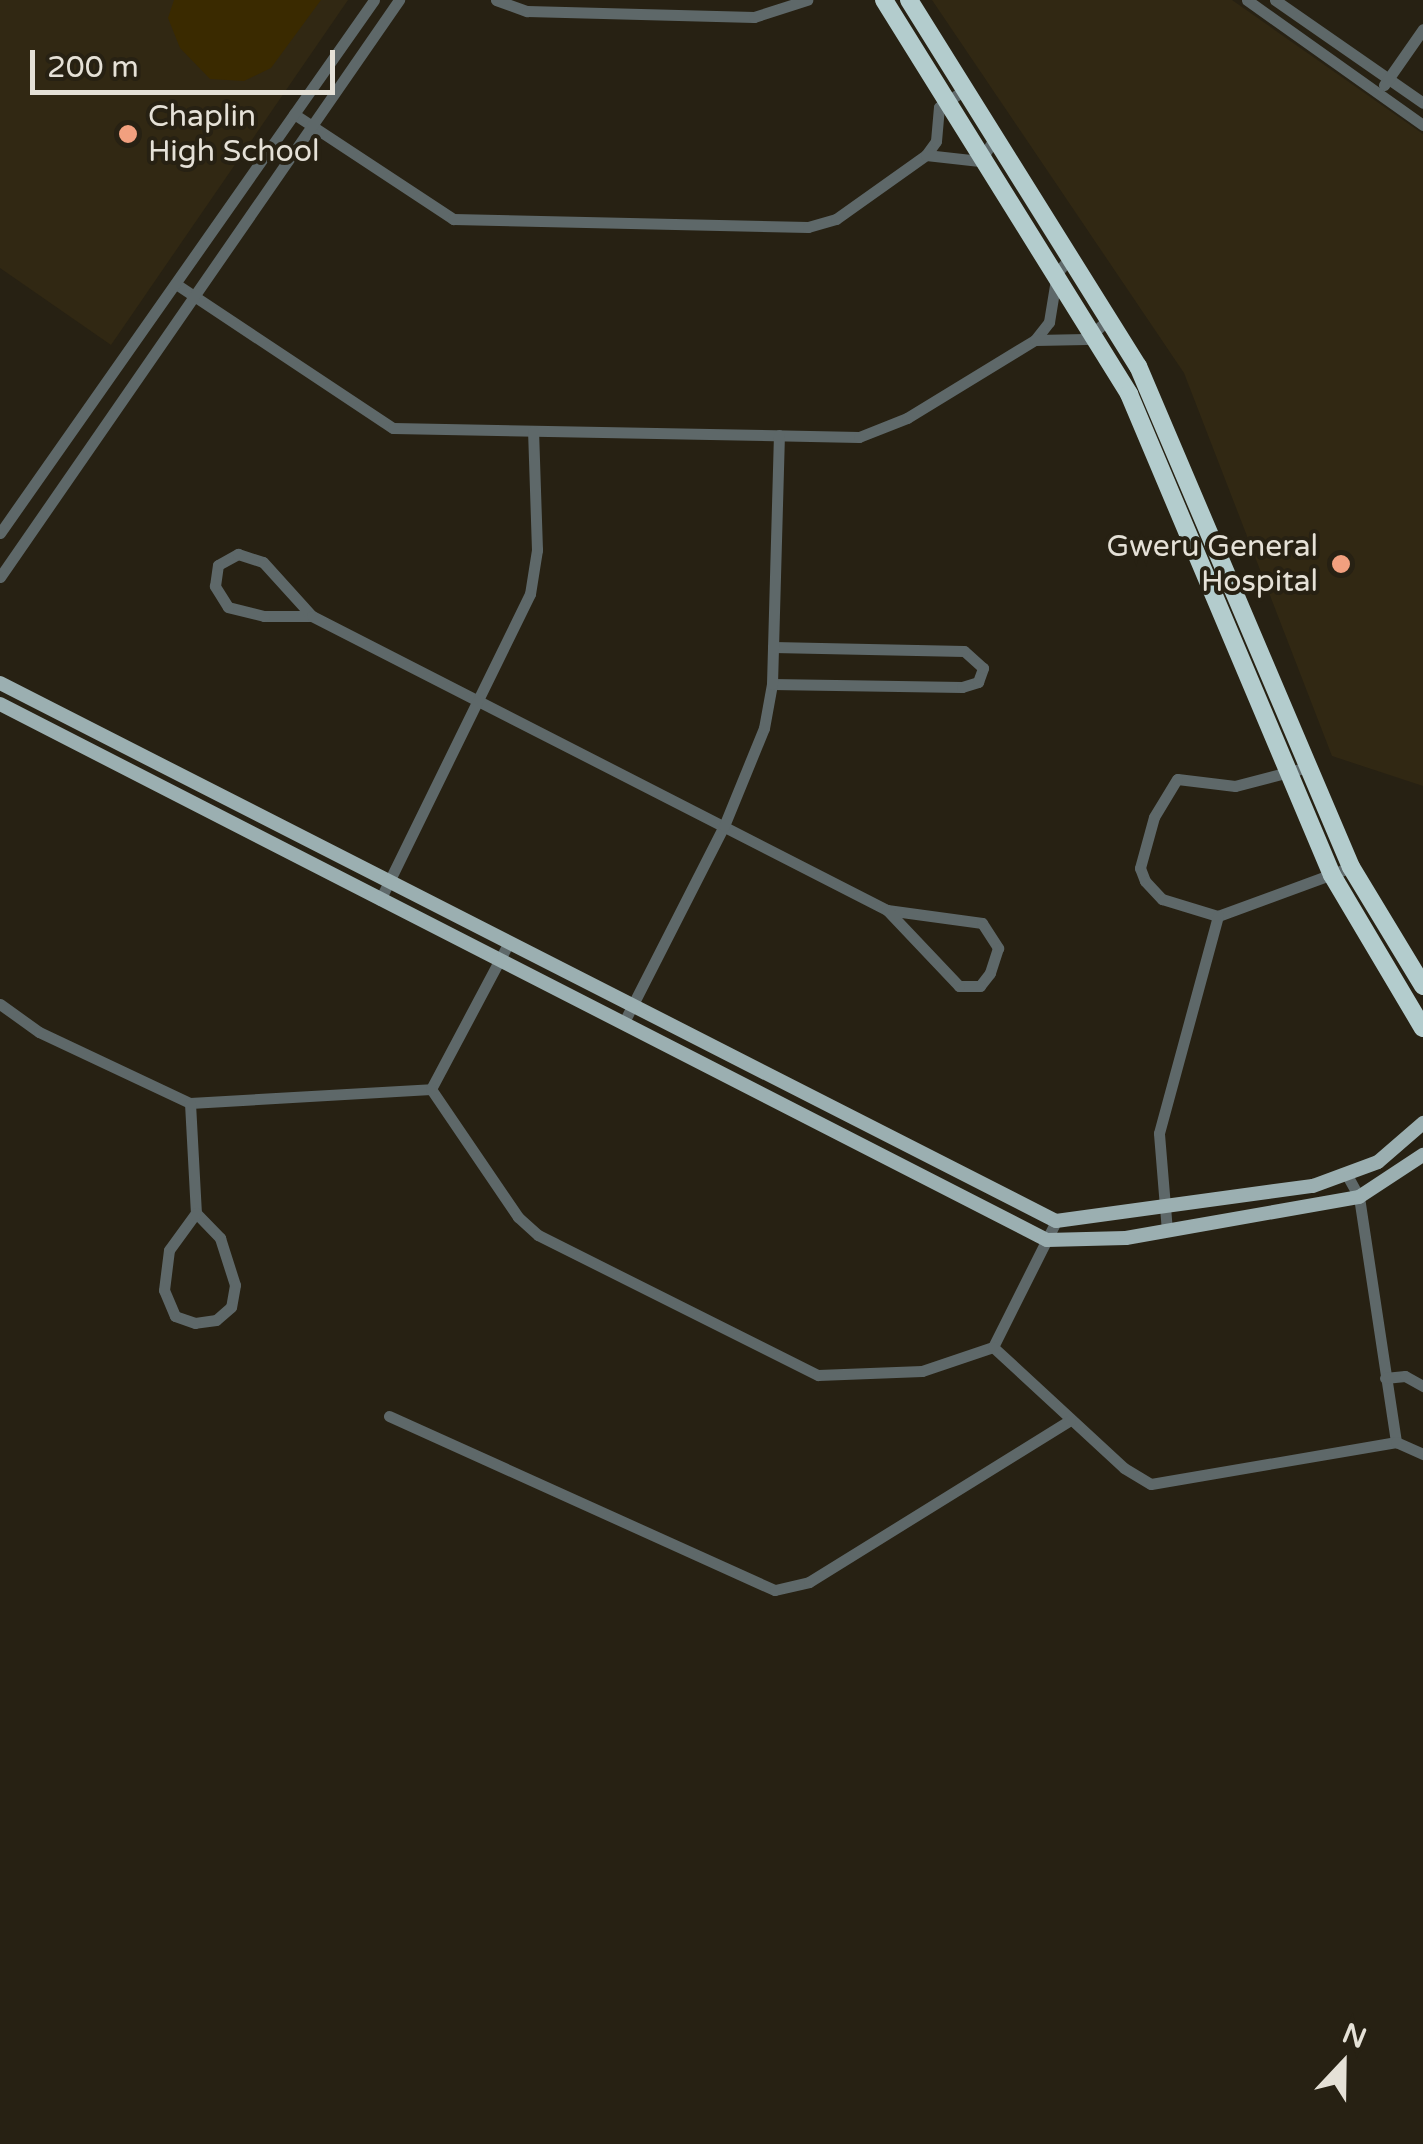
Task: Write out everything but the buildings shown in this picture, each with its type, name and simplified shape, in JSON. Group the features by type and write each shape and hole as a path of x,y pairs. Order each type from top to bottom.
{"highway":[{"path":"884,0 1094,333 1188,500 1243,610 1351,867 1423,986"},
{"path":"909,0 1110,318 1188,500 1225,618 1286,775 1332,875 1423,1028"},
{"path":"1225,618 1243,610"},
{"path":"1263,716 1283,706"}],"main road":[{"path":"0,682 1056,1221 1164,1210 1348,1177 1396,1151 1423,1122"},
{"path":"0,704 1047,1240 1071,1244 1359,1198 1423,1155"}],"street":[{"path":"0,533 374,0"},
{"path":"0,577 399,0"},
{"path":"496,0 527,11 754,17 807,0"},
{"path":"1247,0 1423,125"},
{"path":"1274,0 1423,104"},
{"path":"1379,93 1423,29"},
{"path":"294,114 438,211 471,222 808,227 836,218 926,155 936,141 935,114 947,98 966,89"},
{"path":"926,155 985,159 996,136"},
{"path":"176,284 394,428 875,434 1035,340 1049,322 1057,273 1072,255"},
{"path":"1035,340 1078,340 1094,333 1110,318"},
{"path":"380,900 483,702 536,573 533,431"},
{"path":"624,1022 724,826 764,728 772,684 779,434"},
{"path":"54,457 72,471"},
{"path":"312,616 264,616 228,607 215,586 218,565 238,554 263,562 312,616 887,910 959,986 980,986 990,973 998,948 982,923 887,910"},
{"path":"772,684 962,686 978,682 983,668 964,651 773,647"},
{"path":"1308,767 1235,786 1188,776 1161,797 1142,856 1145,882 1162,899 1218,916 1351,867"},
{"path":"1167,1231 1162,1114 1218,916"},
{"path":"431,1089 509,942"},
{"path":"0,1004 39,1032 190,1103 431,1089"},
{"path":"431,1089 518,1217 538,1236 796,1368 818,1375 922,1372 994,1347 1056,1221"},
{"path":"190,1103 196,1212 169,1250 164,1290 175,1316 195,1323 216,1320 231,1307 235,1286 220,1238 196,1212"},
{"path":"1348,1177 1359,1198 1396,1442"},
{"path":"994,1347 1070,1420 1152,1484 1396,1442 1423,1454"},
{"path":"1384,1378 1405,1376 1423,1386"},
{"path":"390,1416 774,1590 809,1582 1070,1420"}],"shaded area":[{"name":"Chaplin High School","path":"0,0 348,0 111,345 0,268"},
{"path":"174,0 321,0 271,68 244,81 210,79 180,48 168,18"},
{"name":"Gweru General Hospital","path":"932,0 1232,0 1423,134 1423,786 1332,756 1184,373"}],"place":[{"name":"Chaplin High School","path":"128,134"},
{"name":"Gweru General Hospital","path":"1341,564"}]}
